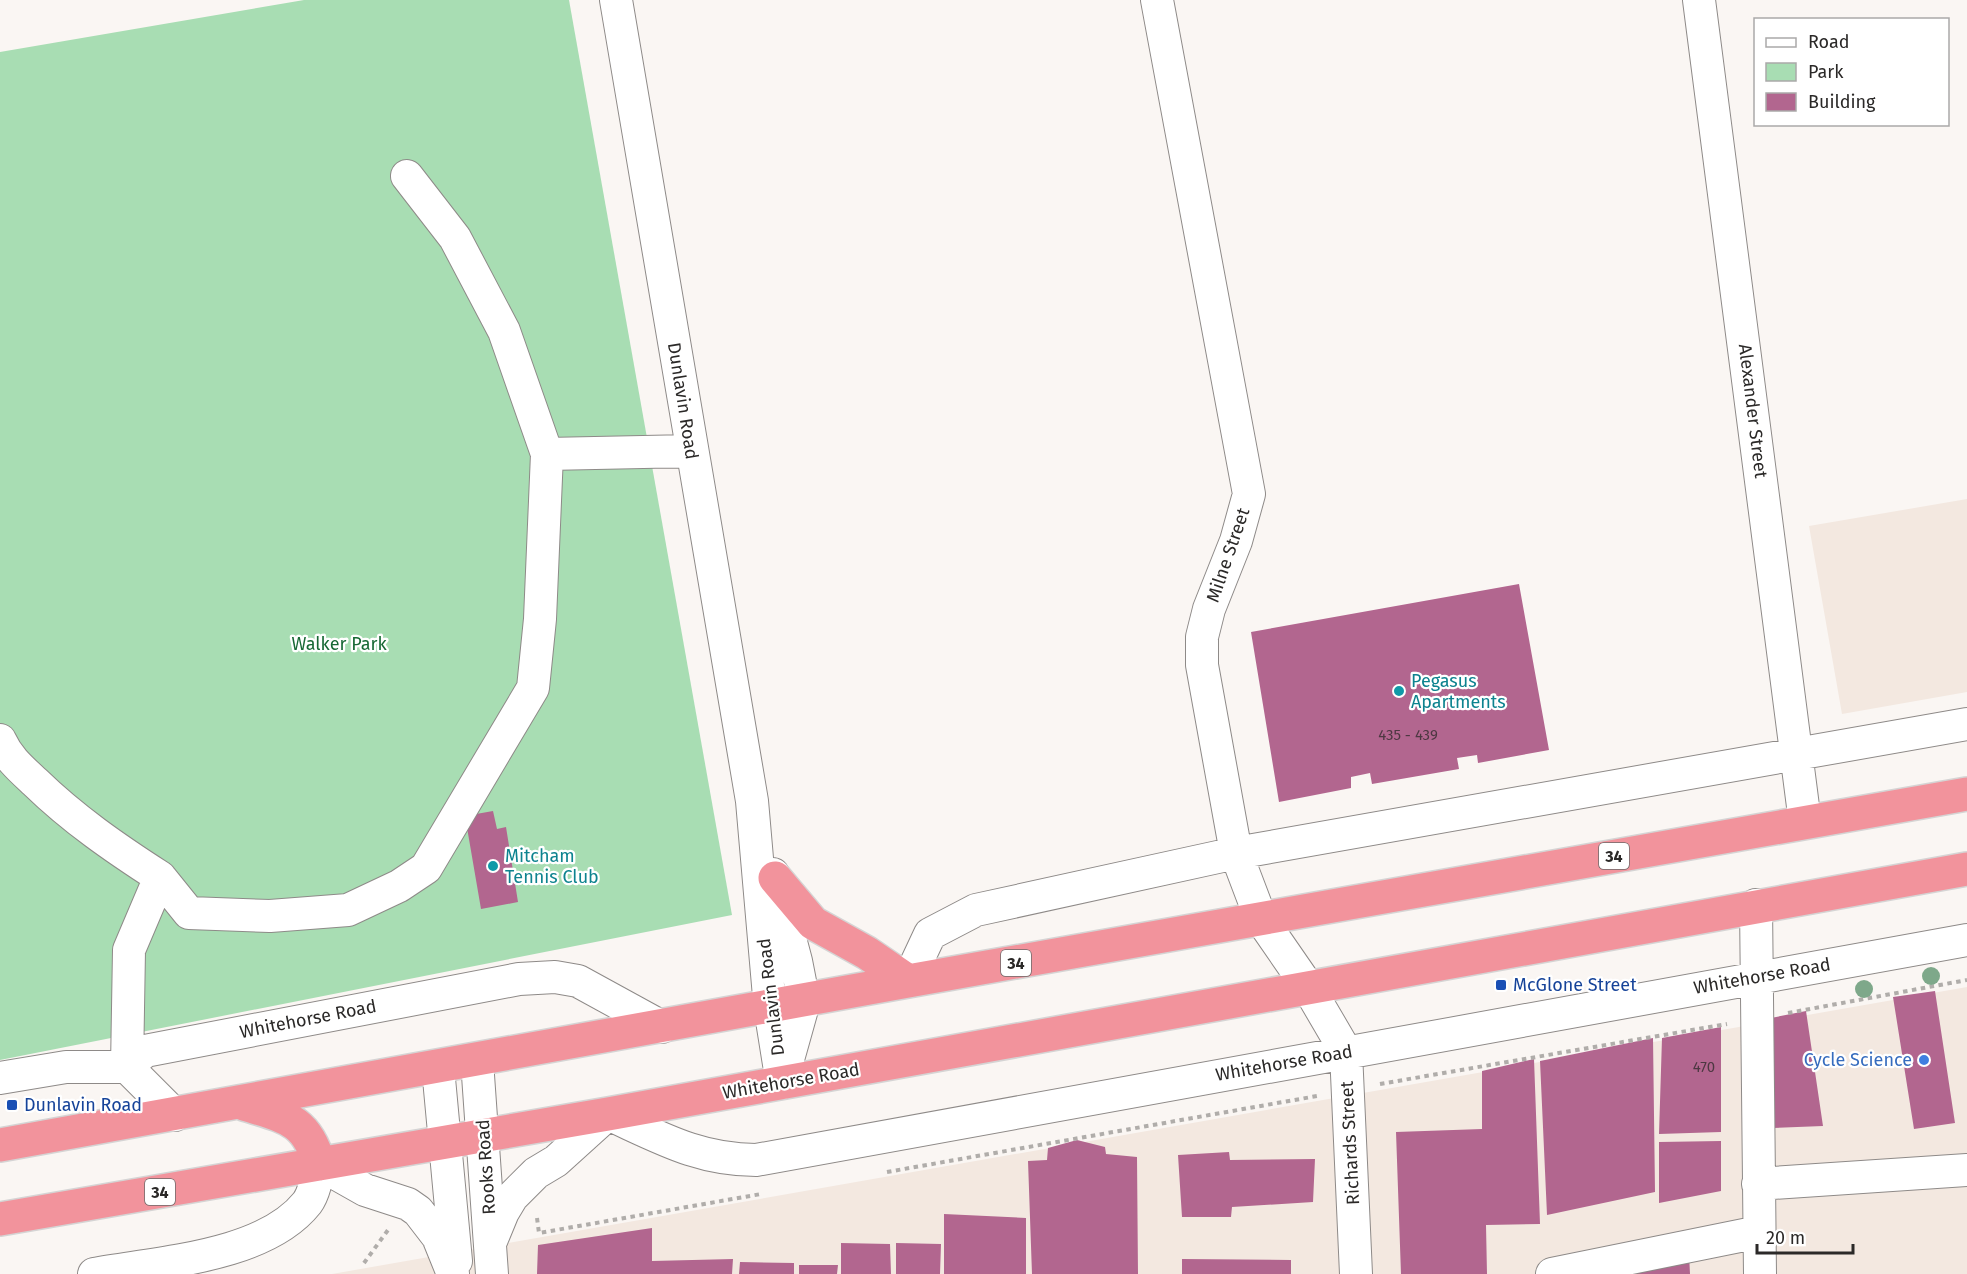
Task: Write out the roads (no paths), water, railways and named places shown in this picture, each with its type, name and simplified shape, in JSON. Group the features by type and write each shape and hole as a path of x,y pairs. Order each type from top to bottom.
{"highway":[{"name":"34","path":"0,1145 662,1028 908,981 1967,794"},
{"name":"Whitehorse Road","path":"0,1219 608,1114 1756,905 1967,869"},
{"path":"775,878 813,923 867,953 908,981"},
{"path":"240,1103 295,1122 309,1135 319,1164"}],"street":[{"name":"Dunlavin Road","path":"616,0 752,801 770,1008 782,1083"},
{"name":"Milne Street","path":"1157,0 1249,494 1236,541 1216,585 1202,637 1202,665 1236,853 1261,919 1308,987"},
{"name":"Alexander Street","path":"1700,0 1805,822"},
{"path":"0,740 6,755 64,811 104,841 160,877 189,913 270,916 348,910 399,886 426,868 533,688 540,619 547,454 504,331 455,238 407,176"},
{"path":"547,454 691,451"},
{"path":"908,981 930,934 976,910 1236,853 1967,724"},
{"name":"Dunlavin Road","path":"752,801 775,878 804,1002 782,1083"},
{"path":"127,1067 129,950 160,877"},
{"path":"1756,905 1760,1274"},
{"name":"Whitehorse Road","path":"608,1114 702,1155 729,1160 756,1160 1967,940"},
{"name":"Whitehorse Road","path":"127,1067 145,1050 519,979 555,977 578,981 662,1028"},
{"name":"Richards Street","path":"1308,987 1346,1052 1356,1274"},
{"name":"Rooks Road","path":"477,1061 492,1274"},
{"path":"0,1078 66,1067 127,1067 175,1115"},
{"name":"Rooks Road","path":"438,1068 458,1274"},
{"path":"491,1241 512,1197 536,1173 556,1161 608,1114"},
{"path":"94,1274 226,1250 256,1241 282,1227 308,1201 319,1164 365,1190 408,1204 418,1211 438,1237 453,1274"},
{"path":"1758,1184 1967,1170"},
{"path":"1552,1274 1759,1232"}],"place":[{"name":"Pegasus Apartments","path":"1399,691"},
{"name":"Mitcham Tennis Club","path":"493,866"},
{"name":"McGlone Street","path":"1501,985"},
{"name":"Cycle Science","path":"1924,1060"},
{"name":"Dunlavin Road","path":"12,1105"}],"park label":[{"name":"Walker Park","path":"339,644"}]}
